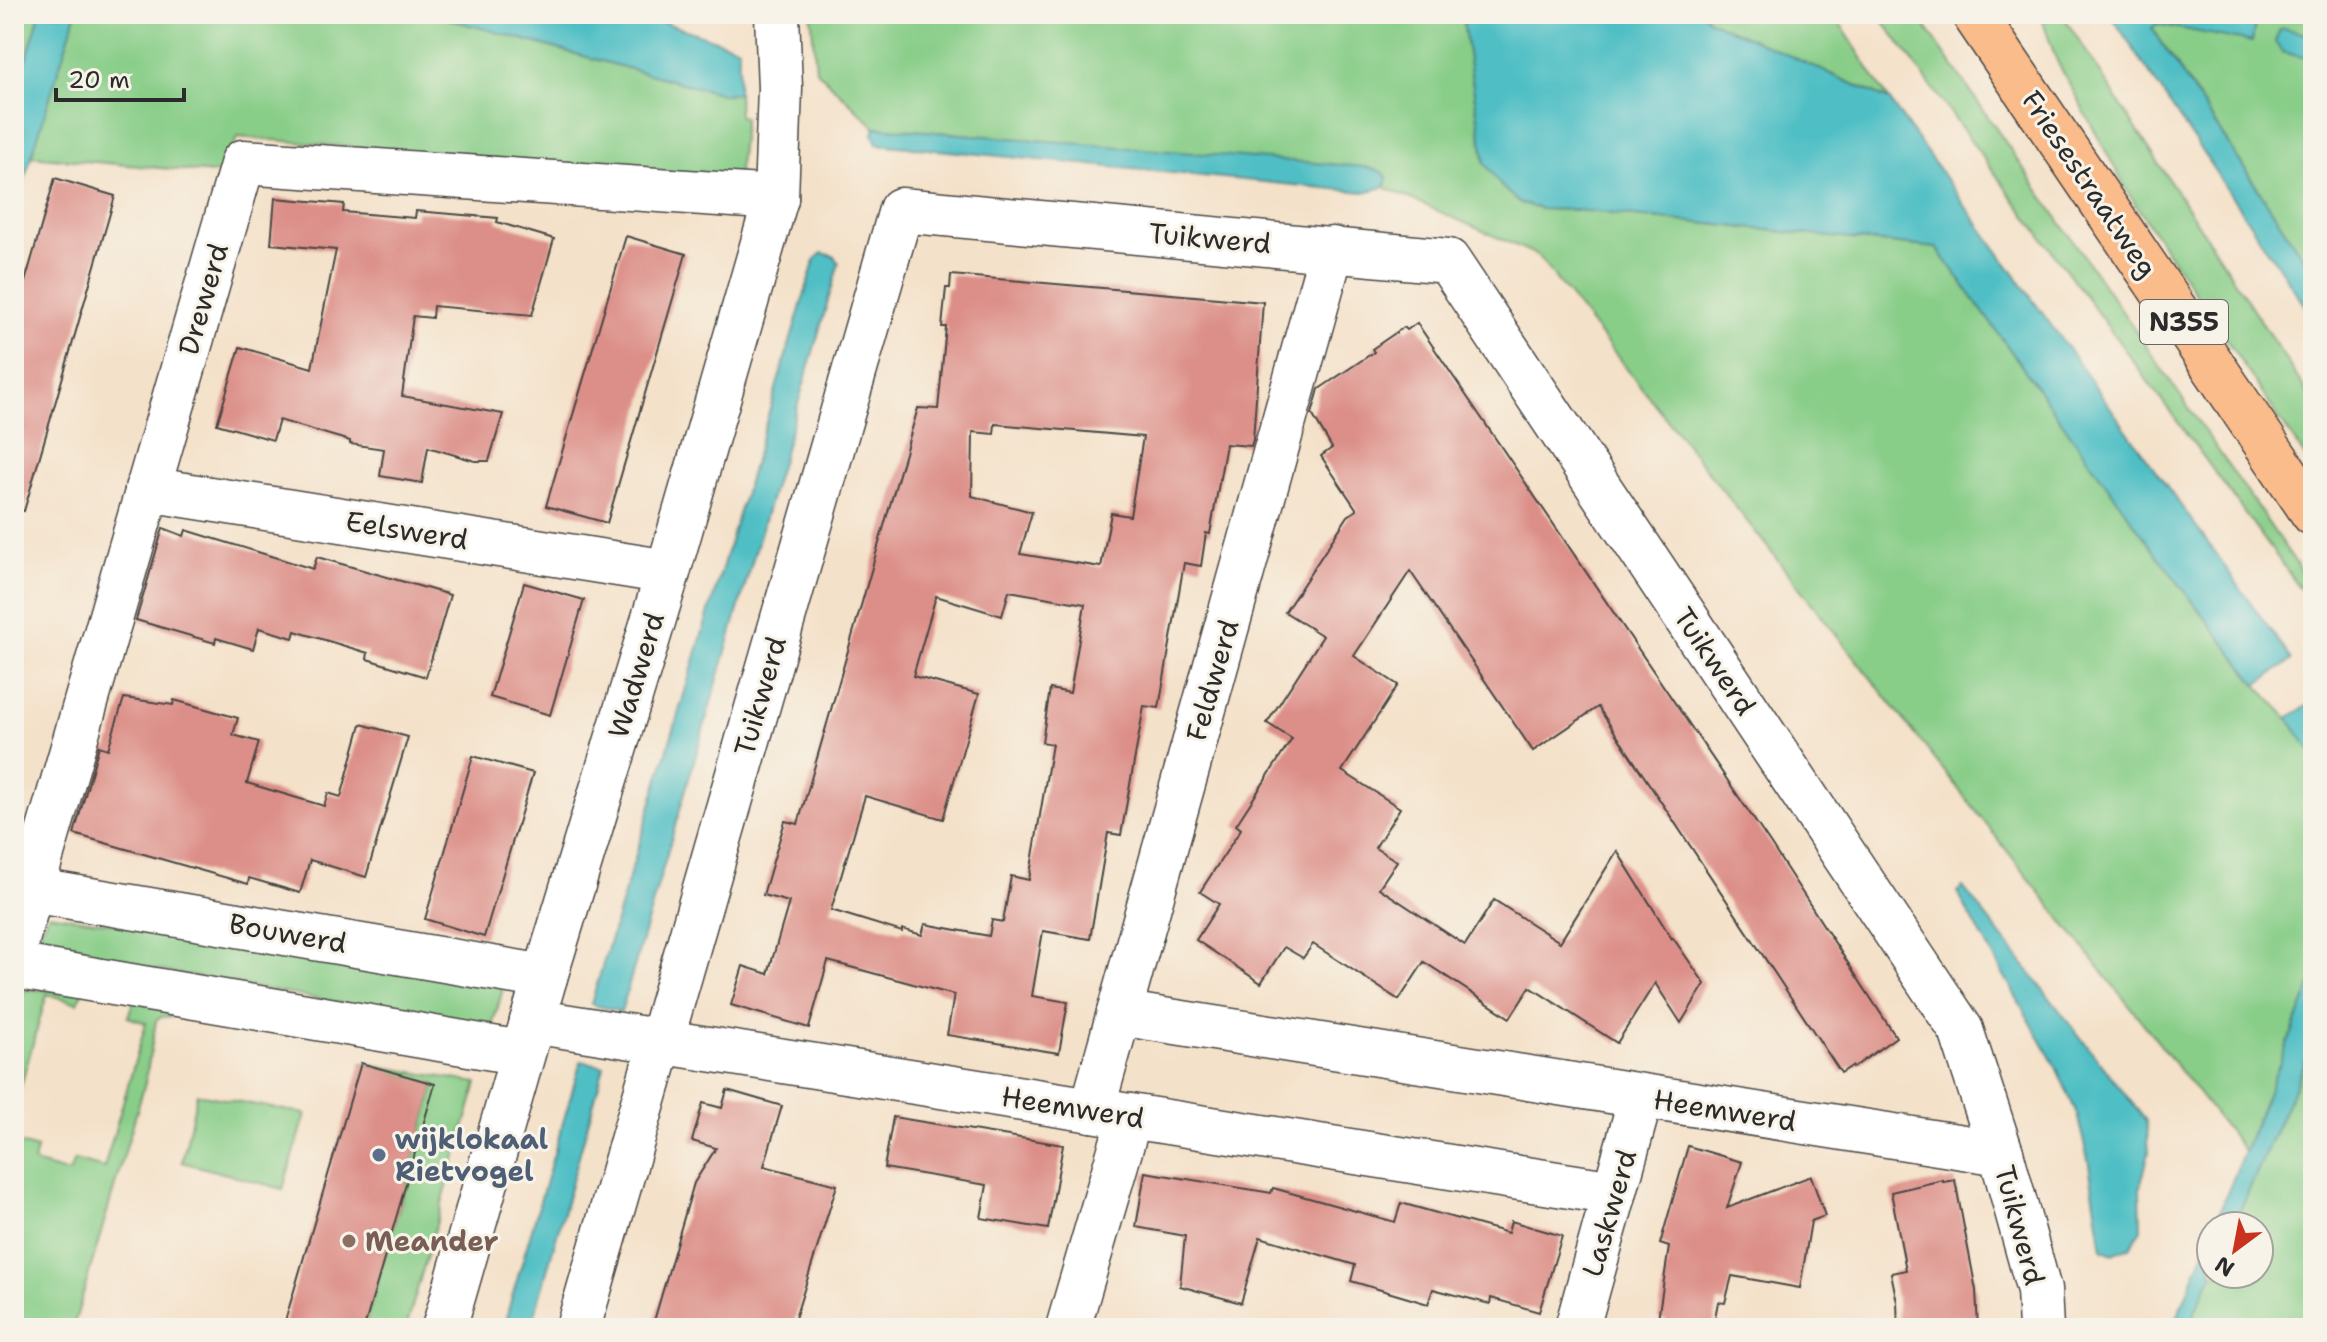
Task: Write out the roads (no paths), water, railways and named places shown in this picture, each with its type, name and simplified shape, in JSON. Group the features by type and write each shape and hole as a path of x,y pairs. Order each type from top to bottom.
{"main road":[{"name":"Friesestraatweg","path":"1974,14 2313,513"}],"street":[{"name":"Wadwerd","path":"444,1328 776,198 780,88 777,14"},
{"name":"Drewerd","path":"14,950 243,162 776,198"},
{"name":"Tuikwerd","path":"578,1328 901,210 1448,261 1961,1030 2001,1153 2039,1290 2041,1328"},
{"name":"Feldwerd","path":"1068,1328 1111,1113 1119,1013 1332,249"},
{"name":"Eelswerd","path":"147,489 668,572"},
{"name":"Bouwerd","path":"31,890 545,977"},
{"path":"14,966 527,1037"},
{"name":"Heemwerd","path":"1119,1013 2001,1153"},
{"name":"Heemwerd","path":"527,1037 660,1041 1614,1193"},
{"name":"Laskwerd","path":"1577,1328 1641,1097"}],"water":[{"path":"40,14 76,14 14,213 14,101"},
{"path":"430,14 639,14 739,48 738,93 722,94"},
{"path":"1462,14 1704,14 1707,19 1889,100 2292,660 2257,685 2157,555 1937,248 1577,210 1541,209 1519,203 1485,164"},
{"path":"2110,14 2221,14 2255,23 2252,42 2157,24 2152,28 2313,273 2313,318"},
{"path":"2283,28 2313,36 2313,60 2283,52 2275,42"},
{"path":"875,127 1365,167 1383,172 1387,182 1384,187 1364,192 877,144 873,134"},
{"path":"822,253 833,256 839,263 621,1012 591,1004 815,259"},
{"path":"2313,702 2313,754 2288,718"},
{"path":"1963,887 2146,1121 2149,1152 2140,1188 2141,1230 2130,1247 2112,1254 2102,1249 2089,1164 2077,1114 2057,1069 1957,892"},
{"path":"2313,981 2313,1045 2240,1210 2220,1210"},
{"path":"581,1061 604,1066 531,1328 503,1328"},
{"path":"2195,1273 2195,1290 2205,1290 2192,1318 2193,1328 2173,1328"}],"place":[{"name":"wijklokaal Rietvogel","path":"379,1155"},
{"name":"Meander","path":"349,1241"}]}
